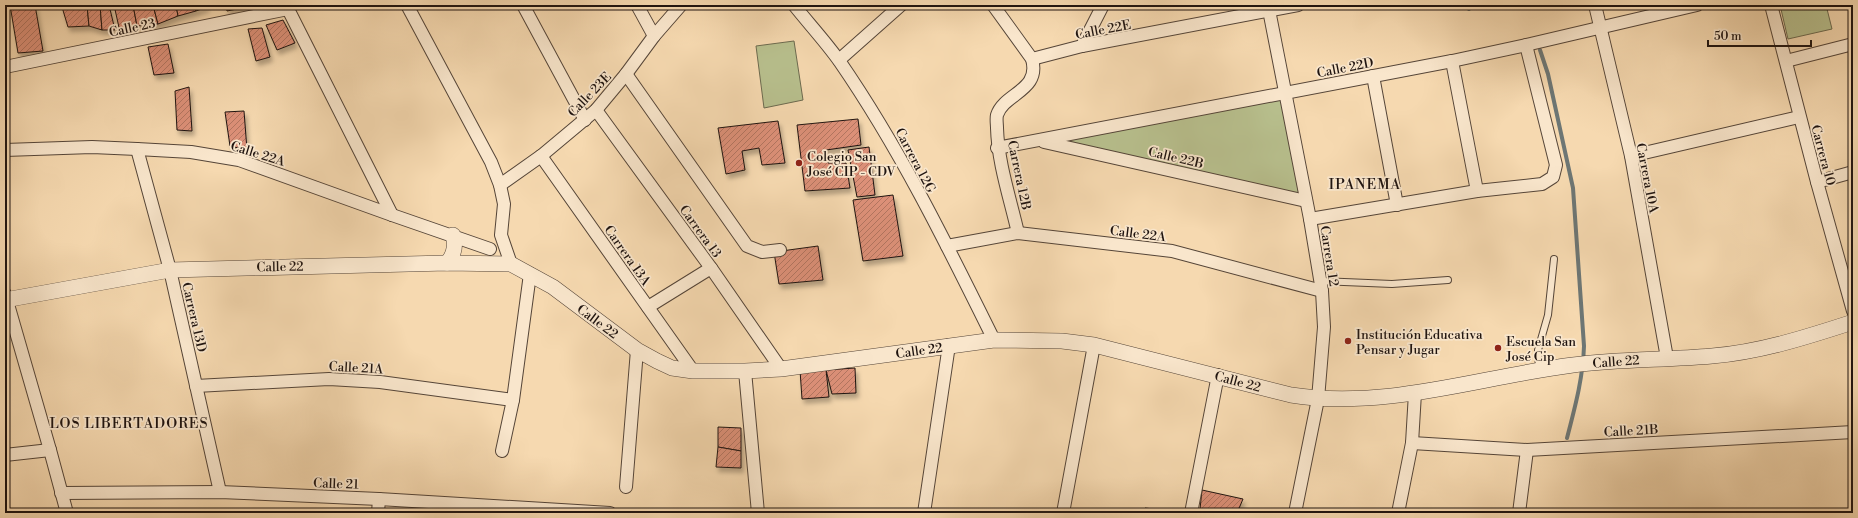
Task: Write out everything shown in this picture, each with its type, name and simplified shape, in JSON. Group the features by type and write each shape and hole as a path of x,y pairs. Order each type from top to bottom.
{"street":[{"path":"407,5 491,162 500,185 504,204 501,234 511,264"},
{"path":"522,5 585,120"},
{"path":"637,5 654,36"},
{"name":"Calle 23E","path":"500,185 541,156 596,110 626,74 654,36 681,5"},
{"name":"Carrera 12G","path":"794,5 839,60 880,123 947,246 994,340"},
{"path":"839,60 901,5"},
{"path":"1082,46 1103,5"},
{"name":"Calle 22E","path":"1032,59 1082,46 1269,8 1298,5"},
{"name":"Carrera 10A","path":"1595,5 1631,156 1667,358"},
{"name":"Calle 22D","path":"998,148 1452,61 1696,5"},
{"name":"Carrera 10","path":"1771,5 1816,182 1853,311"},
{"path":"287,7 392,215"},
{"name":"Calle 23","path":"5,67 287,7"},
{"path":"999,8 1032,59"},
{"name":"Carrera 12","path":"1269,8 1310,220 1321,286 1324,327 1318,399 1295,513"},
{"path":"1786,61 1853,44"},
{"path":"1310,220 1477,191 1542,184 1553,177 1556,166 1526,45"},
{"name":"Carrera 12B","path":"1018,233 998,148 997,115 1004,105 1030,82 1035,68 1032,59"},
{"path":"1452,61 1477,191"},
{"path":"626,74 747,246 762,252 780,250"},
{"path":"1373,76 1397,205"},
{"name":"Carrera 13","path":"596,110 781,369"},
{"path":"1631,156 1799,117"},
{"name":"Calle 22B","path":"1039,141 1306,201"},
{"name":"Calle 22A","path":"5,150 92,147 191,152 239,160 392,215 490,248"},
{"name":"Carrera 13D","path":"137,149 170,270 220,492"},
{"name":"Carrera 13A","path":"541,156 693,371"},
{"path":"1816,182 1853,172"},
{"name":"Calle 22A","path":"947,246 1018,233 1172,251 1321,286"},
{"path":"481,263 501,234"},
{"path":"447,263 452,258 454,251 455,243 453,235"},
{"name":"Calle 22","path":"5,298 170,270 447,263 511,264 553,287 637,350 672,368 693,371 781,369 994,340 1062,341 1094,344 1291,395 1318,399 1355,400 1415,392 1573,365 1713,356 1808,337 1853,322"},
{"path":"648,307 710,268"},
{"path":"502,451 514,400 530,274"},
{"path":"5,298 67,513"},
{"path":"1063,513 1094,344"},
{"path":"924,513 949,345"},
{"path":"626,487 637,350"},
{"path":"745,371 758,513"},
{"path":"1191,513 1218,375"},
{"name":"Calle 21A","path":"196,386 329,379 380,382 514,400"},
{"path":"1398,513 1412,443 1415,392"},
{"name":"Calle 21B","path":"1412,443 1527,450 1853,432"},
{"path":"5,456 50,450"},
{"path":"1519,513 1527,450"},
{"name":"Calle 21","path":"61,493 220,492 379,499 486,509 610,513"},
{"path":"378,513 379,499"}],"lane":[{"path":"1539,370 1538,350 1548,315 1554,259"},
{"path":"1321,286 1392,284 1448,280"}],"green space":[{"path":"1780,5 1826,5 1832,29 1788,39"},
{"path":"794,41 803,100 764,108 756,46"},
{"path":"1285,93 1306,201 1039,141"}],"building":[{"path":"10,5 35,5 43,51 18,53"},
{"path":"87,5 89,26 68,27 62,7"},
{"path":"87,5 100,5 102,30 89,26"},
{"path":"100,5 109,5 115,30 102,30"},
{"path":"114,5 133,5 137,26 120,32"},
{"path":"133,5 153,5 158,24 137,26"},
{"path":"153,5 176,5 178,16 158,24"},
{"path":"176,5 194,5 196,11 178,16"},
{"path":"195,5 207,5 207,7 196,11"},
{"path":"226,5 241,5 242,8 227,11"},
{"path":"283,20 295,43 277,50 266,25"},
{"path":"262,28 270,57 256,61 248,29"},
{"path":"168,44 174,73 154,75 148,47"},
{"path":"189,87 192,131 177,130 175,91"},
{"path":"244,111 247,150 230,146 225,112"},
{"path":"858,119 861,145 826,150 828,163 846,163 850,188 805,191 797,125"},
{"path":"778,121 785,163 762,165 759,148 742,151 745,170 726,174 718,128"},
{"path":"869,147 875,195 857,197 848,150"},
{"path":"893,195 903,256 863,261 853,200"},
{"path":"818,246 823,280 779,284 774,252"},
{"path":"855,368 856,393 832,394 826,370"},
{"path":"800,370 826,370 829,397 802,399"},
{"path":"718,427 741,428 741,451 718,447"},
{"path":"718,447 741,451 741,468 716,467"},
{"path":"1202,490 1243,499 1237,513 1214,513 1200,509"},
{"path":"1145,508 1170,511 1170,513 1144,513"}],"waterway":[{"path":"1468,5 1469,9"},
{"path":"1540,50 1548,74 1573,188 1584,346 1576,404 1567,438"}],"place":[{"name":"Colegio San José CIP - CDV","path":"799,163"},
{"name":"Institución Educativa Pensar y Jugar","path":"1348,341"},
{"name":"Escuela San José Cip","path":"1498,348"}],"district":[{"name":"IPANEMA","path":"1365,184"},
{"name":"LOS LIBERTADORES","path":"129,423"}]}
